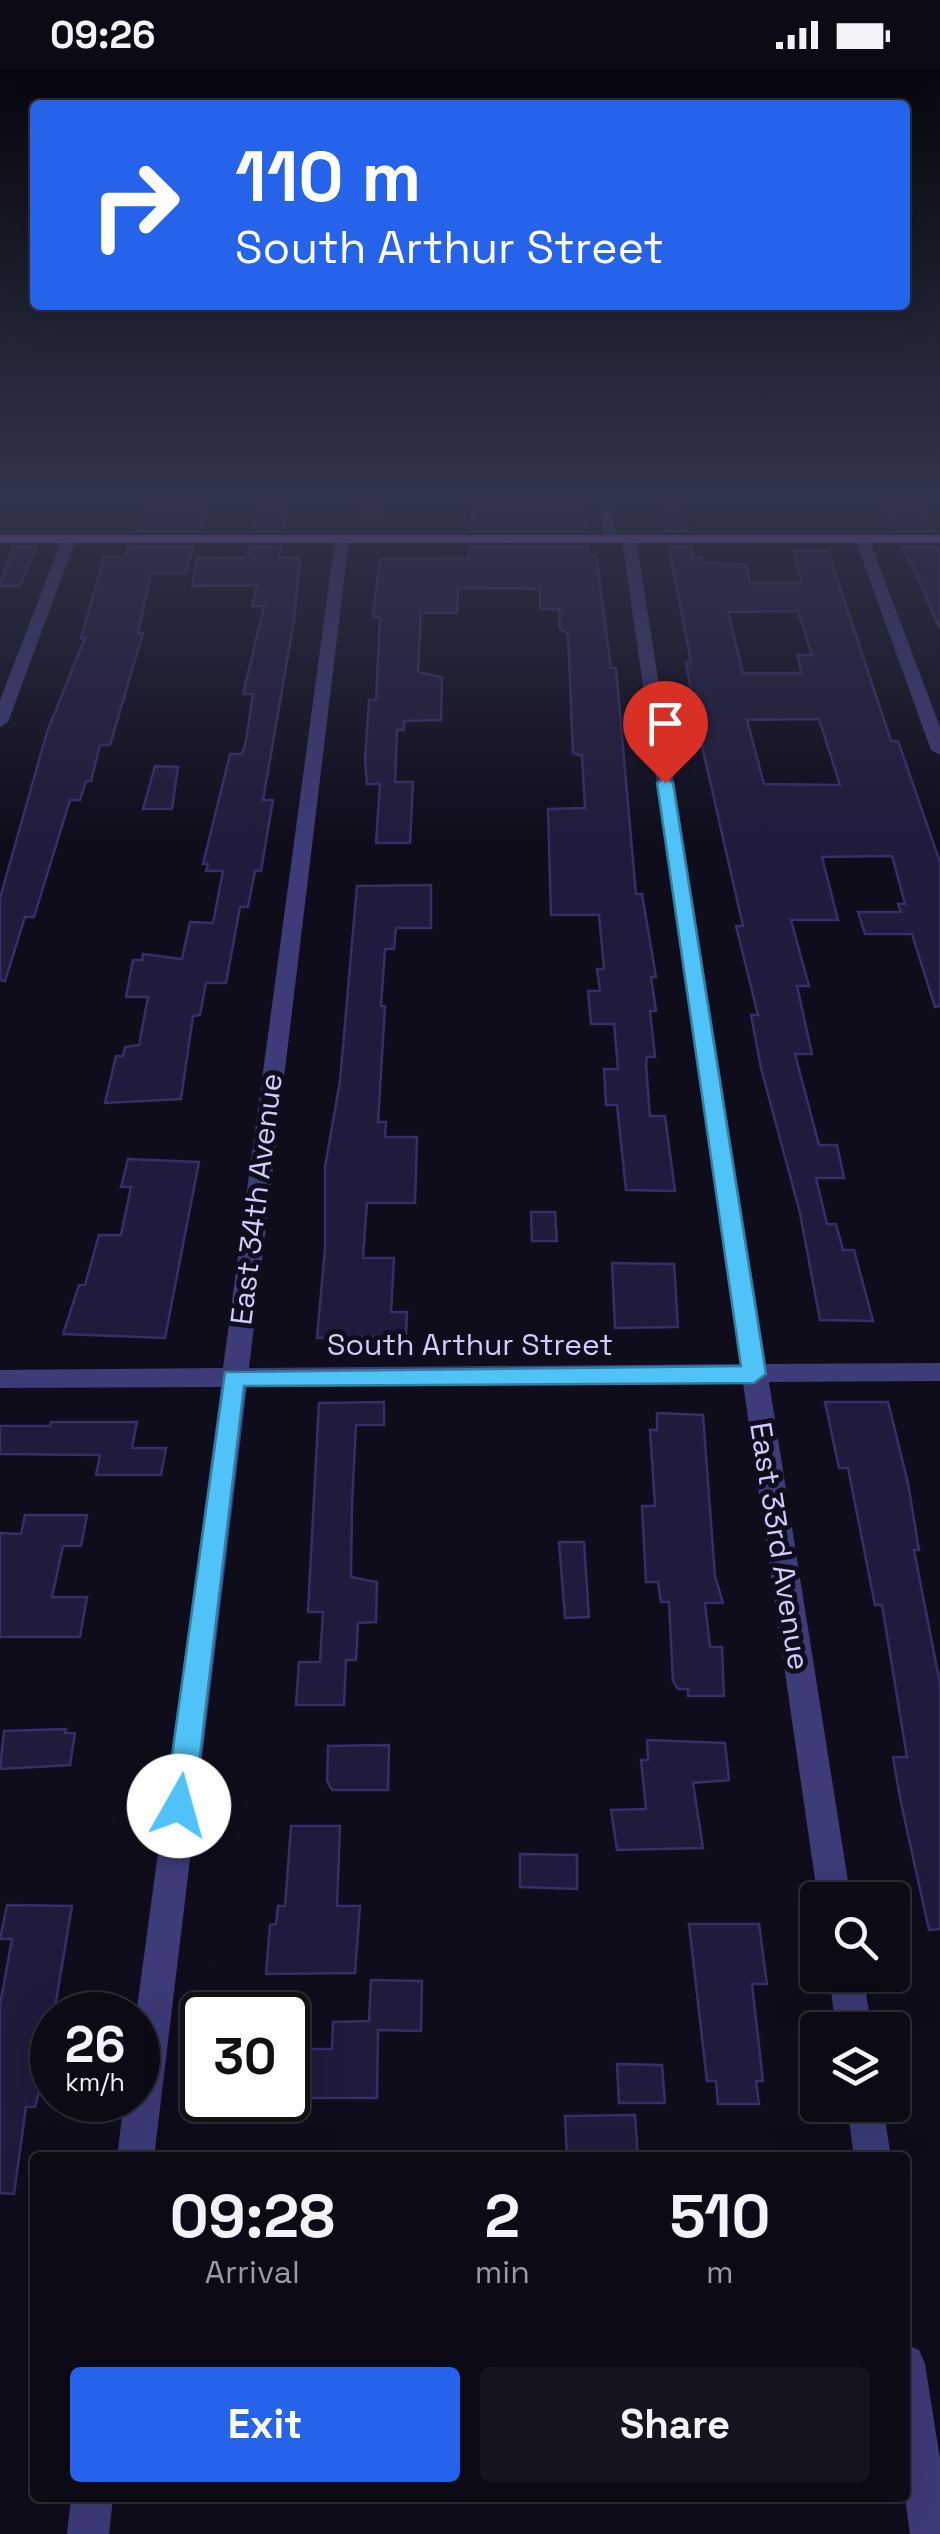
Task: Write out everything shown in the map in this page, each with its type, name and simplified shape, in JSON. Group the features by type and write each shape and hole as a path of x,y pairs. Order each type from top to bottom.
{"street":[{"path":"0,722 42,611"},
{"name":"East 34th Avenue","path":"136,2152 333,611"},
{"name":"East 33rd Avenue","path":"632,611 831,1882"},
{"path":"889,611 940,750"},
{"name":"South Arthur Street","path":"0,1379 940,1372"},
{"path":"869,2122 873,2152"},
{"path":"910,2397 931,2534"},
{"path":"88,2534 92,2502"}],"building":[{"path":"89,611 143,611 138,633 143,633 110,745 100,745 91,781 86,781 80,800 70,800 34,917 25,917 5,981 0,980 0,898 47,732 85,638 81,638"},
{"path":"263,611 295,611 263,800 273,800 261,871 255,871 248,907 240,907 226,983 206,983 200,1015 193,1016 181,1099 105,1103 116,1056 123,1056 125,1047 139,1045 148,997 126,997 133,960 142,960 143,954 182,959 190,922 213,923 223,871 206,871 208,864 203,864 230,754 242,754 246,741 253,694 243,694"},
{"path":"374,611 457,611 421,613 418,672 442,677 441,720 404,721 404,730 397,730 395,782 413,782 410,843 376,843 380,784 367,784 365,760 369,700 376,700 380,618 373,615"},
{"path":"559,611 603,611 611,668 616,668 636,894 642,894 656,977 651,977 656,1011 650,1011 655,1057 647,1057 646,1064 650,1116 665,1116 675,1191 626,1190 617,1105 606,1105 604,1069 618,1069 614,1024 591,1024 588,991 600,991 597,969 604,969 599,915 551,915 548,809 585,808 582,756 573,753 568,634 560,629"},
{"path":"681,611 848,611 891,741 898,741 940,862 940,1006 935,1007 912,934 865,934 858,912 901,912 898,904 905,904 892,856 822,857 838,920 791,920 809,986 797,986 812,1054 795,1054 819,1145 837,1145 844,1178 816,1178 827,1224 836,1224 843,1250 854,1250 873,1321 820,1320 800,1213 761,1068 751,1015 758,1015 736,926 743,926 686,662 691,662","holes":["798,611 812,655 797,655 802,673 743,673 728,612","819,719 840,785 764,784 747,720"]},
{"path":"932,611 940,611 940,629"},
{"path":"155,766 178,767 172,809 143,809"},
{"path":"431,885 431,928 396,928 394,949 385,949 381,1006 385,1006 378,1122 386,1122 385,1137 417,1137 415,1203 367,1203 363,1258 394,1258 391,1312 407,1312 406,1336 317,1338 325,1248 325,1167 340,1081 357,886"},
{"path":"128,1159 199,1162 165,1338 63,1334 79,1285 85,1285 99,1235 121,1235 131,1187 121,1187"},
{"path":"531,1212 555,1212 557,1241 532,1241"},
{"path":"612,1263 674,1264 678,1327 615,1328"},
{"path":"384,1402 384,1425 356,1425 352,1504 351,1577 377,1582 376,1622 358,1623 356,1660 346,1660 344,1705 296,1705 299,1662 320,1662 323,1612 308,1612 319,1403"},
{"path":"825,1402 888,1402 908,1483 919,1550 914,1550 940,1684 940,1929 929,1930 900,1798 893,1757 907,1757 882,1605 875,1605 848,1468 839,1468"},
{"path":"657,1413 703,1415 715,1576 723,1603 705,1603 710,1647 722,1647 724,1696 688,1696 688,1689 678,1689 673,1681 669,1602 661,1602 658,1582 646,1582 642,1506 655,1506 650,1430 657,1430"},
{"path":"51,1422 137,1422 132,1448 166,1448 161,1475 96,1475 100,1455 0,1454 0,1426 50,1426"},
{"path":"25,1515 87,1515 81,1546 63,1546 52,1597 87,1597 80,1637 0,1637 0,1533 21,1534"},
{"path":"559,1542 584,1542 589,1617 565,1618"},
{"path":"66,1729 65,1733 75,1733 70,1765 0,1769 4,1731"},
{"path":"647,1740 725,1743 729,1780 693,1783 703,1848 617,1850 611,1810 646,1809 641,1760 648,1760"},
{"path":"389,1745 388,1790 332,1790 327,1781 328,1746"},
{"path":"291,1826 340,1826 337,1906 360,1906 355,1973 266,1974 270,1925 276,1924 278,1906 285,1906"},
{"path":"520,1854 577,1855 577,1889 520,1887"},
{"path":"7,1905 72,1906 58,1992 30,1992 30,2107 26,2107 14,2194 0,2193 0,2005 12,1939 0,1939"},
{"path":"689,1924 759,1924 767,1984 752,1984 763,2081 756,2081 759,2104 718,2104 716,2081 707,2081"},
{"path":"371,1980 422,1981 421,2031 378,2030 377,2098 310,2098 310,2049 332,2049 333,2022 369,2021"},
{"path":"617,2064 662,2065 665,2103 619,2103"},
{"path":"635,2115 638,2152 567,2152 565,2116"}],"route":[{"path":"179,1806 233,1378 754,1374 665,783"}]}
